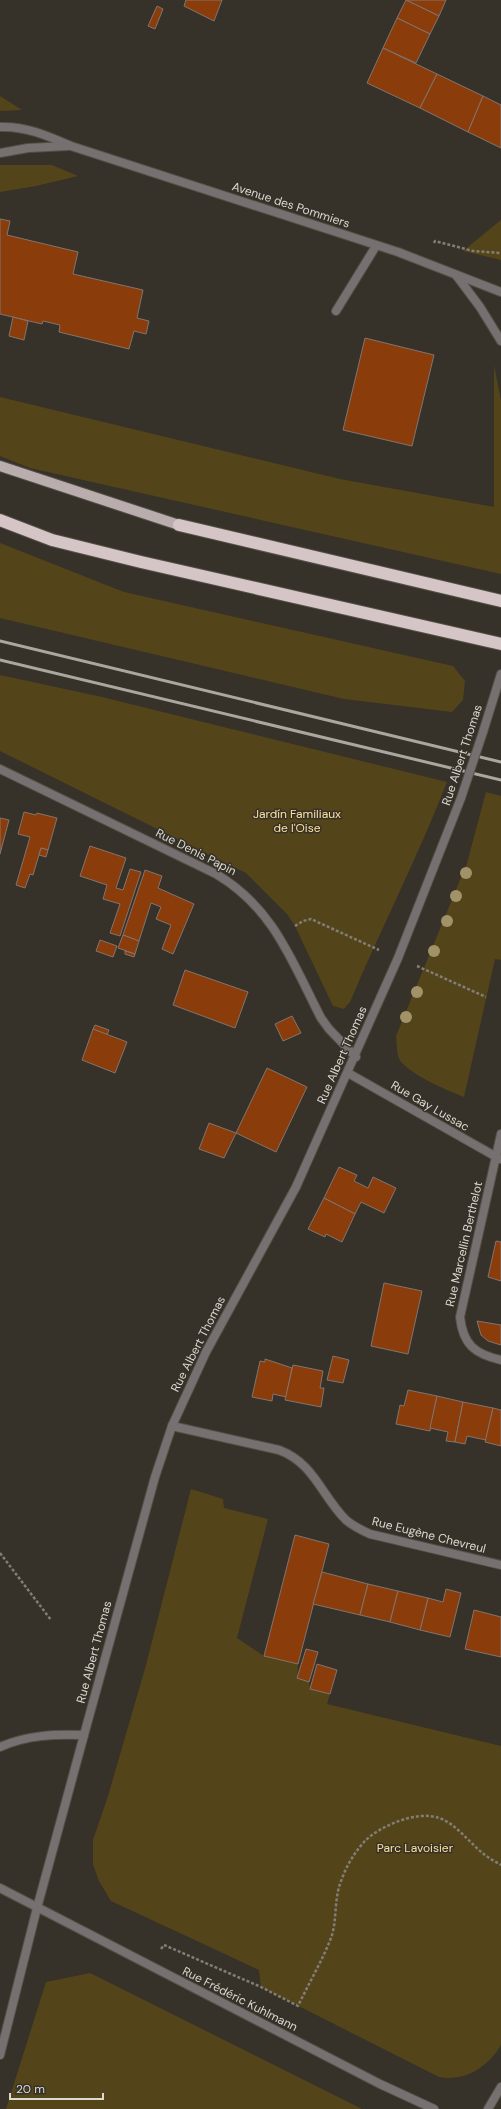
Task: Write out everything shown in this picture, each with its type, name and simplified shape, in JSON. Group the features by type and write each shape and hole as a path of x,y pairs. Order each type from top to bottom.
{"highway":[{"path":"0,520 52,540 133,560 501,644"},
{"path":"179,525 501,601"}],"main road":[{"path":"0,466 179,525"}],"street":[{"name":"Avenue des Pommiers","path":"0,127 23,128 34,131 71,146 426,262 501,292"},
{"name":"Avenue des Pommiers","path":"0,153 28,148 71,146"},
{"path":"336,311 376,246"},
{"path":"456,274 480,307 501,341"},
{"path":"492,288 501,285"},
{"name":"Rue Albert Thomas","path":"0,2055 37,1908 84,1735 155,1477 172,1426 186,1392 217,1330 283,1212 356,1057 401,951 461,798 501,676"},
{"name":"Rue Denis Papin","path":"0,769 216,874 241,890 254,902 274,927 321,1018 329,1029 356,1057"},
{"name":"Rue Gay Lussac","path":"348,1073 498,1159"},
{"name":"Rue Marcellin Berthelot","path":"501,1134 498,1159 460,1317 465,1338 471,1347 479,1353 501,1360"},
{"name":"Rue Eugène Chevreul","path":"172,1426 290,1454 309,1470 346,1520 356,1528 370,1534 501,1565"},
{"path":"0,1746 47,1735 84,1735"},
{"name":"Rue Frédéric Kuhlmann","path":"0,1888 380,2084 434,2109"},
{"path":"488,2109 501,2086"}],"path":[{"path":"426,262 435,241 473,250 501,253"},
{"path":"0,1553 51,1620"},
{"path":"151,1967 164,1944 261,1987 298,2006 332,1936 334,1909 340,1885 352,1858 364,1841 382,1829 401,1820 423,1816 439,1818 456,1828 486,1856 501,1865"}],"green space":[{"path":"0,96 22,110 0,111"},
{"path":"0,165 52,165 78,176 36,186 0,192"},
{"path":"501,220 501,260 463,251"},
{"path":"494,365 501,401 501,574 30,468 0,456 0,397 340,479 494,507"},
{"path":"0,543 124,592 453,666 465,681 463,700 452,712 344,699 0,618"},
{"name":"Jardín Familiaux de l'Oise","path":"0,675 102,697 447,782 424,838 350,1002 344,1009 333,1006 295,926 287,914 246,873 0,751"},
{"path":"486,792 501,796 501,960 495,959 464,1097 423,1078 402,1063 398,1054 396,1036 467,863"},
{"name":"Parc Lavoisier","path":"191,1489 223,1499 224,1508 268,1519 237,1638 264,1656 298,1664 297,1678 309,1682 310,1689 330,1694 327,1704 501,1746 501,2045 496,2053 483,2066 467,2075 449,2078 439,2077 261,1987 259,1970 111,1901 99,1881 93,1864 93,1840 108,1796 146,1665"},
{"path":"90,1973 361,2109 6,2109 46,1982"}],"building":[{"path":"186,0 222,0 214,21 184,6"},
{"path":"406,0 446,0 439,16"},
{"path":"406,0 439,16 430,34 397,18"},
{"path":"157,6 163,9 155,29 148,26"},
{"path":"397,18 430,34 416,63 383,48"},
{"path":"383,48 437,74 420,108 367,83"},
{"path":"437,74 483,96 468,132 420,108"},
{"path":"483,96 501,105 501,148 468,132"},
{"path":"0,219 10,221 7,235 78,252 73,274 143,290 137,318 149,321 146,334 134,331 129,349 59,332 60,325 43,321 42,324 0,314"},
{"path":"13,317 28,321 24,340 9,336"},
{"path":"365,338 434,355 412,446 343,430"},
{"path":"24,812 36,815 37,813 57,818 48,850 41,848 33,875 30,874 25,888 16,885 30,837 18,834"},
{"path":"0,818 9,820 0,854"},
{"path":"90,846 126,858 116,888 123,890 130,869 141,872 120,936 110,933 120,904 103,899 107,885 80,876"},
{"path":"41,848 48,850 46,857 39,855"},
{"path":"145,870 162,876 158,888 194,904 173,954 162,949 171,925 156,919 161,907 151,903 139,941 123,935"},
{"path":"123,935 139,941 135,954 118,948"},
{"path":"100,940 117,946 113,957 96,951"},
{"path":"125,951 135,954 134,957 125,954"},
{"path":"185,970 248,992 235,1028 173,1005"},
{"path":"292,1016 301,1033 283,1041 275,1024"},
{"path":"95,1025 109,1030 107,1035 93,1029"},
{"path":"93,1029 127,1042 115,1073 82,1060"},
{"path":"267,1068 307,1087 276,1152 236,1133"},
{"path":"209,1123 236,1133 224,1158 199,1149"},
{"path":"339,1167 357,1175 354,1181 368,1188 373,1177 396,1188 384,1213 361,1202 355,1214 324,1198"},
{"path":"324,1198 355,1214 342,1242 326,1234 325,1237 308,1229"},
{"path":"496,1241 501,1242 501,1281 488,1277"},
{"path":"384,1283 422,1291 408,1354 371,1346"},
{"path":"477,1321 501,1325 501,1345 488,1341 481,1335"},
{"path":"333,1356 349,1360 343,1383 327,1380"},
{"path":"265,1359 292,1368 286,1397 273,1394 272,1401 252,1397 260,1361 265,1362"},
{"path":"293,1365 323,1371 320,1388 324,1388 321,1407 285,1400"},
{"path":"408,1390 437,1396 430,1431 396,1424 400,1405 404,1406"},
{"path":"437,1396 463,1402 455,1442 446,1441 448,1432 430,1428"},
{"path":"463,1402 493,1408 486,1440 467,1436 465,1444 455,1442"},
{"path":"493,1408 501,1410 501,1446 485,1442"},
{"path":"295,1535 329,1544 298,1664 264,1656"},
{"path":"322,1572 368,1584 360,1615 313,1604"},
{"path":"368,1584 398,1591 390,1622 360,1615"},
{"path":"446,1589 461,1593 450,1637 420,1630 428,1598 443,1602"},
{"path":"398,1591 428,1598 420,1630 390,1622"},
{"path":"474,1610 501,1617 501,1657 465,1649"},
{"path":"306,1649 318,1652 309,1682 297,1678"},
{"path":"317,1664 337,1670 330,1694 310,1689"}],"railway":[{"path":"0,641 501,762"},
{"path":"0,660 501,780"}]}
